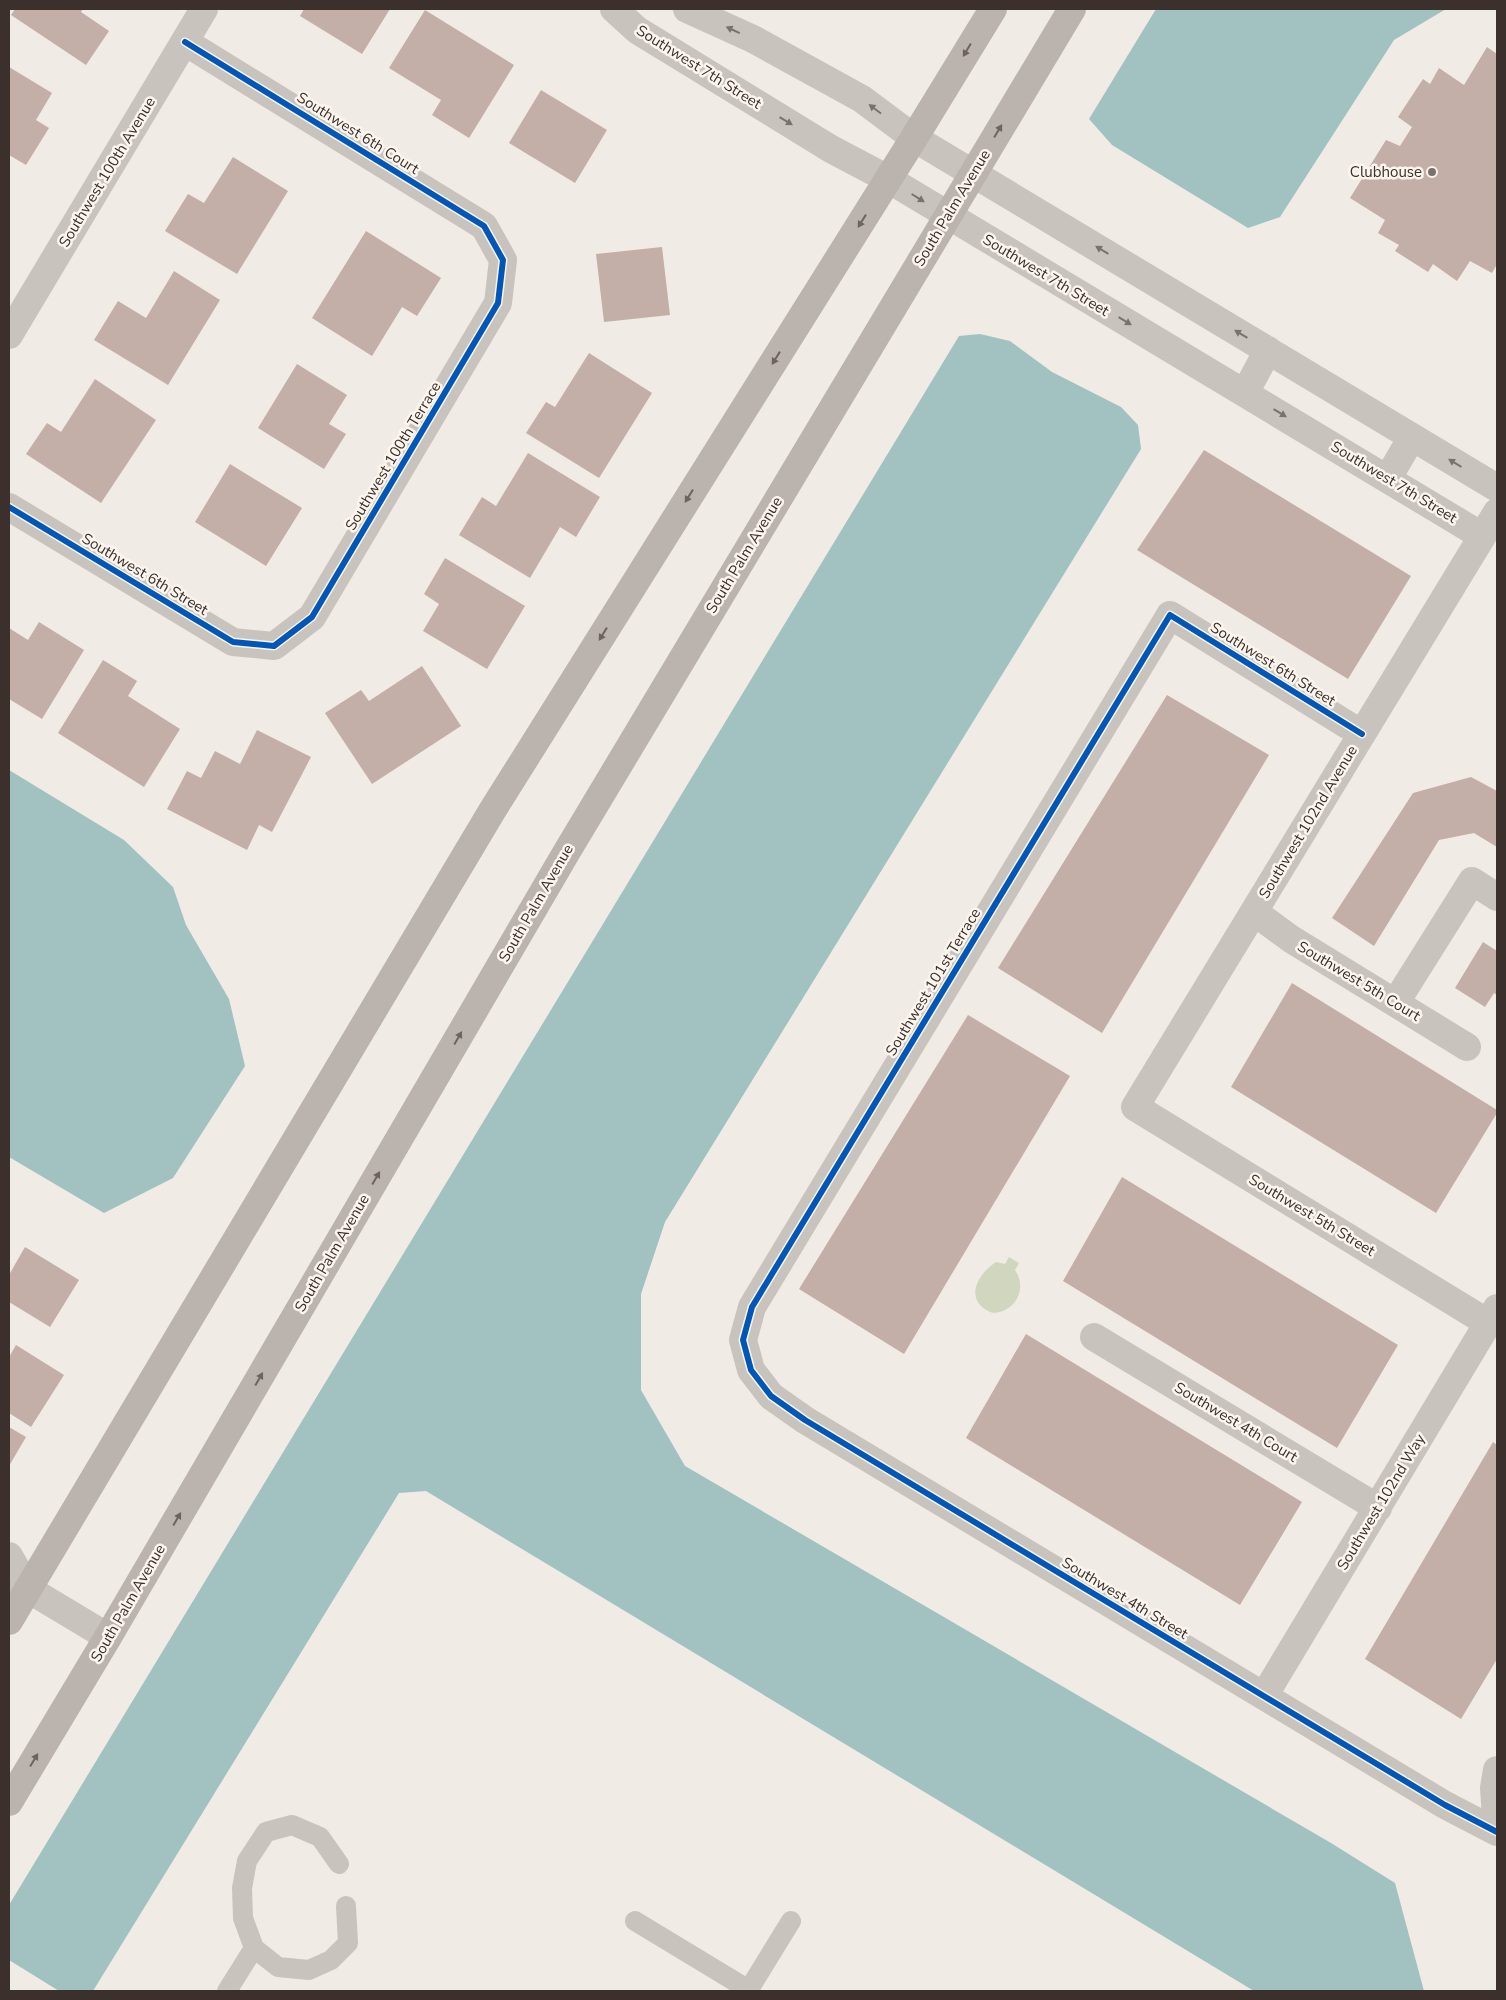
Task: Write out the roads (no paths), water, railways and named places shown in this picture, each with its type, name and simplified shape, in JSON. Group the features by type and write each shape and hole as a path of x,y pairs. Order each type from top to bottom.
{"main road":[{"path":"9,1621 18,1586 492,811 888,180 992,9"},
{"name":"South Palm Avenue","path":"9,1802 108,1637 566,852 1072,9"}],"street":[{"name":"Southwest 100th Avenue","path":"9,335 204,9"},
{"name":"Southwest 7th Street","path":"614,9 637,30 831,149 888,180 1482,536"},
{"path":"687,9 752,39 862,99 914,138 1497,488"},
{"name":"Southwest 6th Court","path":"185,42 484,226 503,260"},
{"name":"Southwest 100th Terrace","path":"274,646 312,616 318,608 498,303 503,260"},
{"path":"1245,393 1268,350"},
{"path":"1388,478 1412,437"},
{"name":"Southwest 6th Street","path":"9,507 233,642 274,646"},
{"name":"Southwest 102nd Avenue","path":"1134,1107 1497,512"},
{"name":"Southwest 6th Street","path":"1170,615 1362,734"},
{"name":"Southwest 101st Terrace","path":"751,1370 743,1340 752,1306 1170,615"},
{"path":"1396,1002 1472,881 1497,897"},
{"name":"Southwest 5th Court","path":"1254,912 1291,940 1396,1002 1467,1047"},
{"name":"Southwest 5th Street","path":"1134,1107 1493,1315"},
{"name":"Southwest 102nd Way","path":"1264,1696 1493,1315"},
{"name":"Southwest 4th Court","path":"1094,1337 1378,1508"},
{"name":"Southwest 4th Street","path":"751,1370 771,1396 805,1420 1445,1805 1497,1832"},
{"path":"9,1556 18,1586 108,1637"},
{"path":"1497,1770 1494,1788 1497,1832"}],"lane":[{"path":"339,1864 320,1837 292,1825 266,1832 247,1861 242,1888 243,1918 254,1948 278,1967 308,1970 331,1960 348,1943 346,1906"},
{"path":"635,1920 748,1991 791,1921"},
{"path":"227,1991 254,1948"}],"water":[{"path":"1156,9 1446,9 1394,40 1280,217 1248,228 1112,145 1089,119"},
{"path":"980,334 1010,341 1052,372 1121,407 1138,425 1141,449 665,1222 641,1294 641,1390 685,1466 1331,1843 1395,1883 1424,1991 1254,1991 426,1491 399,1493 93,1991 59,1991 9,1960 9,1905 959,336"},
{"path":"9,770 124,840 173,887 186,925 229,999 245,1066 173,1178 104,1213 9,1157"}],"place":[{"name":"Clubhouse","path":"1432,172"}]}
